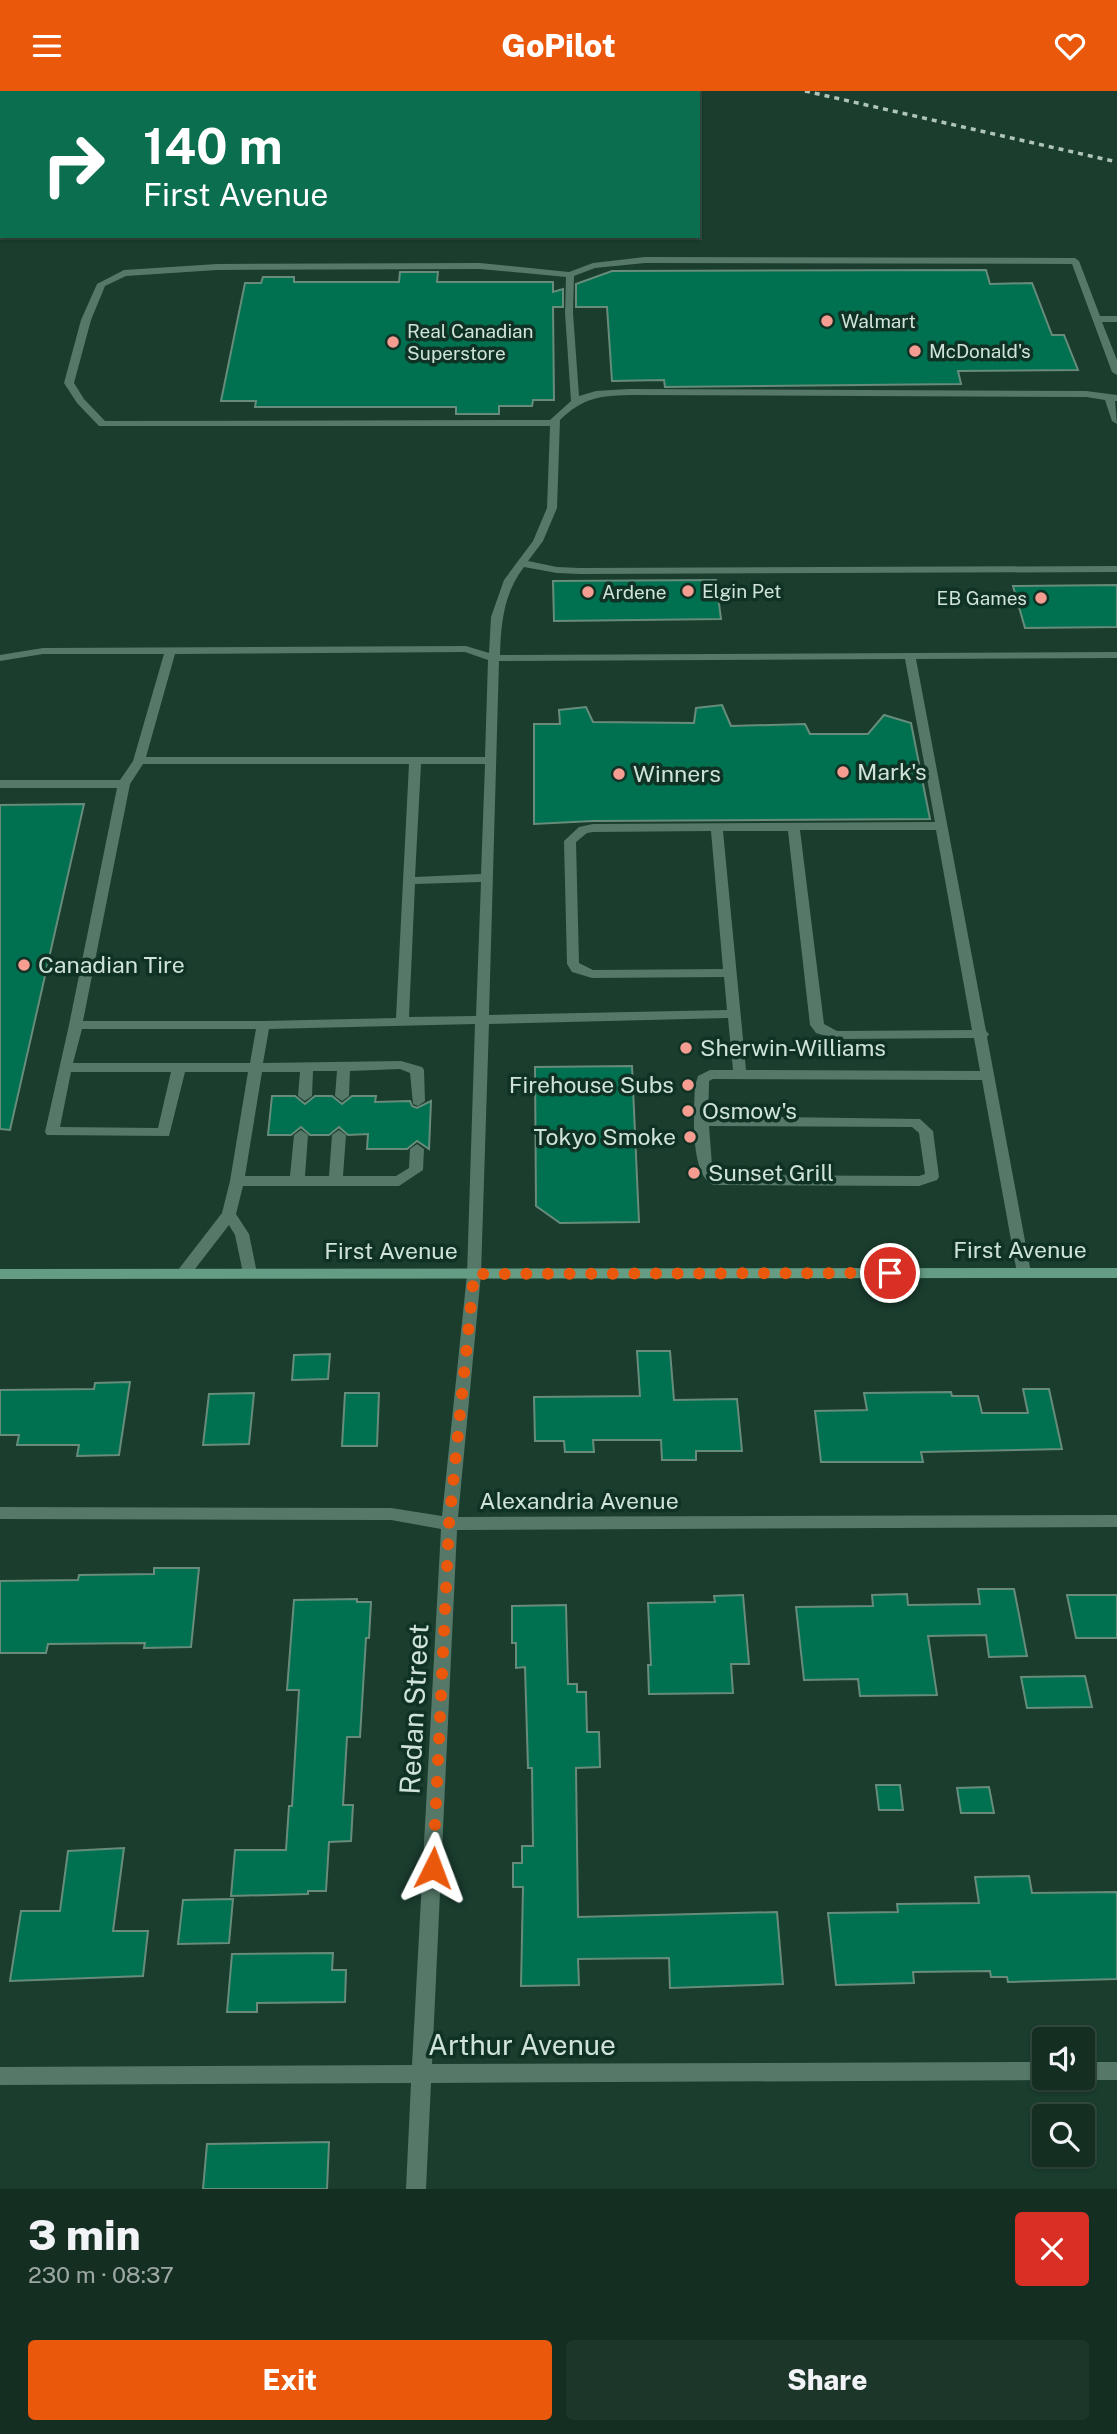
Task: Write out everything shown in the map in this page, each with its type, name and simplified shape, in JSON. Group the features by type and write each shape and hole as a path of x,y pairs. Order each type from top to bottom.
{"main road":[{"name":"First Avenue","path":"0,1274 1117,1273"}],"street":[{"path":"1117,372 1075,261 645,260 593,266 570,275 480,266 217,267 124,273 101,283 86,320 69,383 80,401 102,424 555,423 555,419 575,400 600,393 629,392 1075,394 1113,398 1117,421"},
{"path":"570,275 569,313 575,400"},
{"path":"1097,319 1117,319"},
{"name":"Redan Street","path":"416,2189 449,1524 474,1274 496,617 509,580 538,541 552,508 555,423"},
{"path":"522,562 557,570 580,571 1117,569"},
{"path":"0,658 43,651 466,649 494,658 1117,655"},
{"path":"170,651 139,761 124,784 52,1132 164,1133 179,1068"},
{"path":"910,656 982,1034 1024,1273"},
{"path":"139,761 491,759"},
{"path":"402,1022 415,761"},
{"path":"0,784 124,784"},
{"path":"731,973 592,974 577,969 573,964 570,841 574,835 593,828 943,826"},
{"path":"794,827 817,1025 821,1030 836,1035 982,1034"},
{"path":"717,828 740,1074"},
{"path":"408,881 487,879"},
{"path":"76,1025 263,1025 734,1014"},
{"path":"183,1274 229,1214 263,1025"},
{"path":"65,1067 255,1068 401,1065 417,1070 418,1101"},
{"path":"342,1096 344,1066"},
{"path":"304,1096 307,1067"},
{"path":"702,1121 915,1122 926,1131 932,1177 919,1181 714,1180 706,1169 702,1121 703,1079 710,1075 740,1074 989,1076"},
{"path":"297,1181 301,1135"},
{"path":"336,1181 339,1135"},
{"path":"237,1181 399,1181 416,1170 417,1149"},
{"path":"229,1214 242,1234 250,1273"},
{"name":"Alexandria Avenue","path":"0,1513 391,1514 449,1524 1117,1521"},
{"name":"Arthur Avenue","path":"0,2076 1032,2071"},
{"path":"1095,2071 1117,2071"}],"building":[{"name":"Walmart","path":"986,270 990,284 1032,283 1052,335 1064,335 1078,370 958,371 961,384 665,387 664,380 612,381 607,307 576,307 576,284 612,271"},
{"name":"Real Canadian Superstore","path":"400,272 438,272 437,282 553,282 553,292 563,289 563,307 553,307 554,400 533,400 532,406 499,406 499,414 456,414 456,407 255,407 256,401 221,401 245,283 261,283 263,277 294,277 294,282 399,282"},
{"path":"716,580 721,619 554,621 553,581"},
{"path":"1117,585 1117,627 1025,628 1013,586"},
{"path":"722,705 731,726 805,724 810,734 868,734 884,715 911,723 930,819 593,821 534,824 534,724 560,724 559,710 586,707 593,722 694,723 696,708"},
{"name":"Canadian Tire","path":"84,804 10,1130 0,1129 0,805"},
{"path":"632,1066 639,1222 560,1223 536,1206 535,1067"},
{"path":"272,1096 295,1096 305,1104 315,1096 332,1096 342,1104 352,1096 376,1096 375,1102 410,1101 412,1106 417,1108 431,1101 429,1149 417,1141 407,1149 367,1149 368,1134 348,1135 339,1127 329,1135 310,1135 301,1127 291,1135 268,1135"},
{"path":"637,1351 670,1351 674,1400 737,1399 742,1451 696,1451 696,1460 662,1460 661,1440 593,1440 594,1452 565,1452 564,1441 535,1441 534,1397 640,1396"},
{"path":"330,1354 328,1379 292,1380 294,1355"},
{"path":"130,1382 119,1455 77,1456 79,1445 17,1445 19,1435 0,1435 0,1390 94,1389 95,1383"},
{"path":"1023,1389 1049,1389 1062,1449 921,1452 923,1462 821,1462 815,1411 867,1410 864,1393 951,1392 952,1396 978,1396 982,1413 1028,1413"},
{"path":"254,1393 249,1444 203,1445 209,1394"},
{"path":"345,1393 379,1393 377,1446 342,1446"},
{"path":"154,1568 199,1568 191,1647 144,1648 145,1643 48,1644 46,1653 0,1653 0,1581 78,1580 79,1575 154,1574"},
{"path":"978,1589 1014,1589 1027,1656 989,1657 986,1635 928,1636 937,1695 860,1696 858,1679 804,1680 796,1607 873,1606 872,1595 907,1594 908,1605 980,1604"},
{"path":"743,1595 749,1664 731,1664 733,1693 649,1694 648,1665 651,1665 648,1603 715,1602 714,1596"},
{"path":"1067,1595 1117,1595 1117,1638 1076,1638"},
{"path":"357,1599 357,1602 371,1602 360,1737 347,1737 343,1805 353,1805 351,1841 329,1842 326,1891 231,1896 235,1850 286,1850 289,1806 292,1806 299,1690 287,1690 294,1600"},
{"path":"566,1605 568,1684 577,1684 577,1692 586,1692 587,1732 599,1732 600,1767 576,1768 578,1917 777,1912 783,1984 670,1988 669,1958 578,1959 579,1985 521,1986 523,1887 513,1887 513,1863 522,1863 522,1846 533,1846 532,1768 528,1768 525,1667 516,1668 516,1643 512,1643 512,1606"},
{"path":"1085,1676 1092,1707 1027,1708 1021,1677"},
{"path":"876,1785 900,1785 903,1810 879,1810"},
{"path":"989,1787 994,1813 961,1813 957,1788"},
{"path":"124,1848 113,1931 148,1931 143,1976 10,1981 21,1911 60,1911 68,1851"},
{"path":"1029,1876 1032,1893 1117,1892 1117,1979 1008,1982 1007,1977 991,1977 990,1971 913,1972 914,1983 836,1985 828,1913 898,1912 897,1904 979,1903 975,1877"},
{"path":"233,1899 229,1943 178,1944 183,1900"},
{"path":"333,1953 332,1970 346,1970 345,2002 257,2003 257,2012 227,2012 232,1954"},
{"path":"329,2142 327,2189 203,2189 207,2144"}],"railway":[{"path":"805,91 1117,162"}],"place":[{"name":"Walmart","path":"827,321"},
{"name":"Real Canadian Superstore","path":"393,342"},
{"name":"McDonald's","path":"915,351"},
{"name":"Elgin Pet","path":"688,591"},
{"name":"Ardene","path":"588,592"},
{"name":"EB Games","path":"1041,598"},
{"name":"Mark's","path":"843,772"},
{"name":"Winners","path":"619,774"},
{"name":"Canadian Tire","path":"24,965"},
{"name":"Sherwin-Williams","path":"686,1048"},
{"name":"Firehouse Subs","path":"688,1085"},
{"name":"Osmow's","path":"688,1111"},
{"name":"Tokyo Smoke","path":"690,1137"},
{"name":"Sunset Grill","path":"694,1173"}],"route":[{"path":"433,1868 449,1524 474,1274 890,1273"}]}
